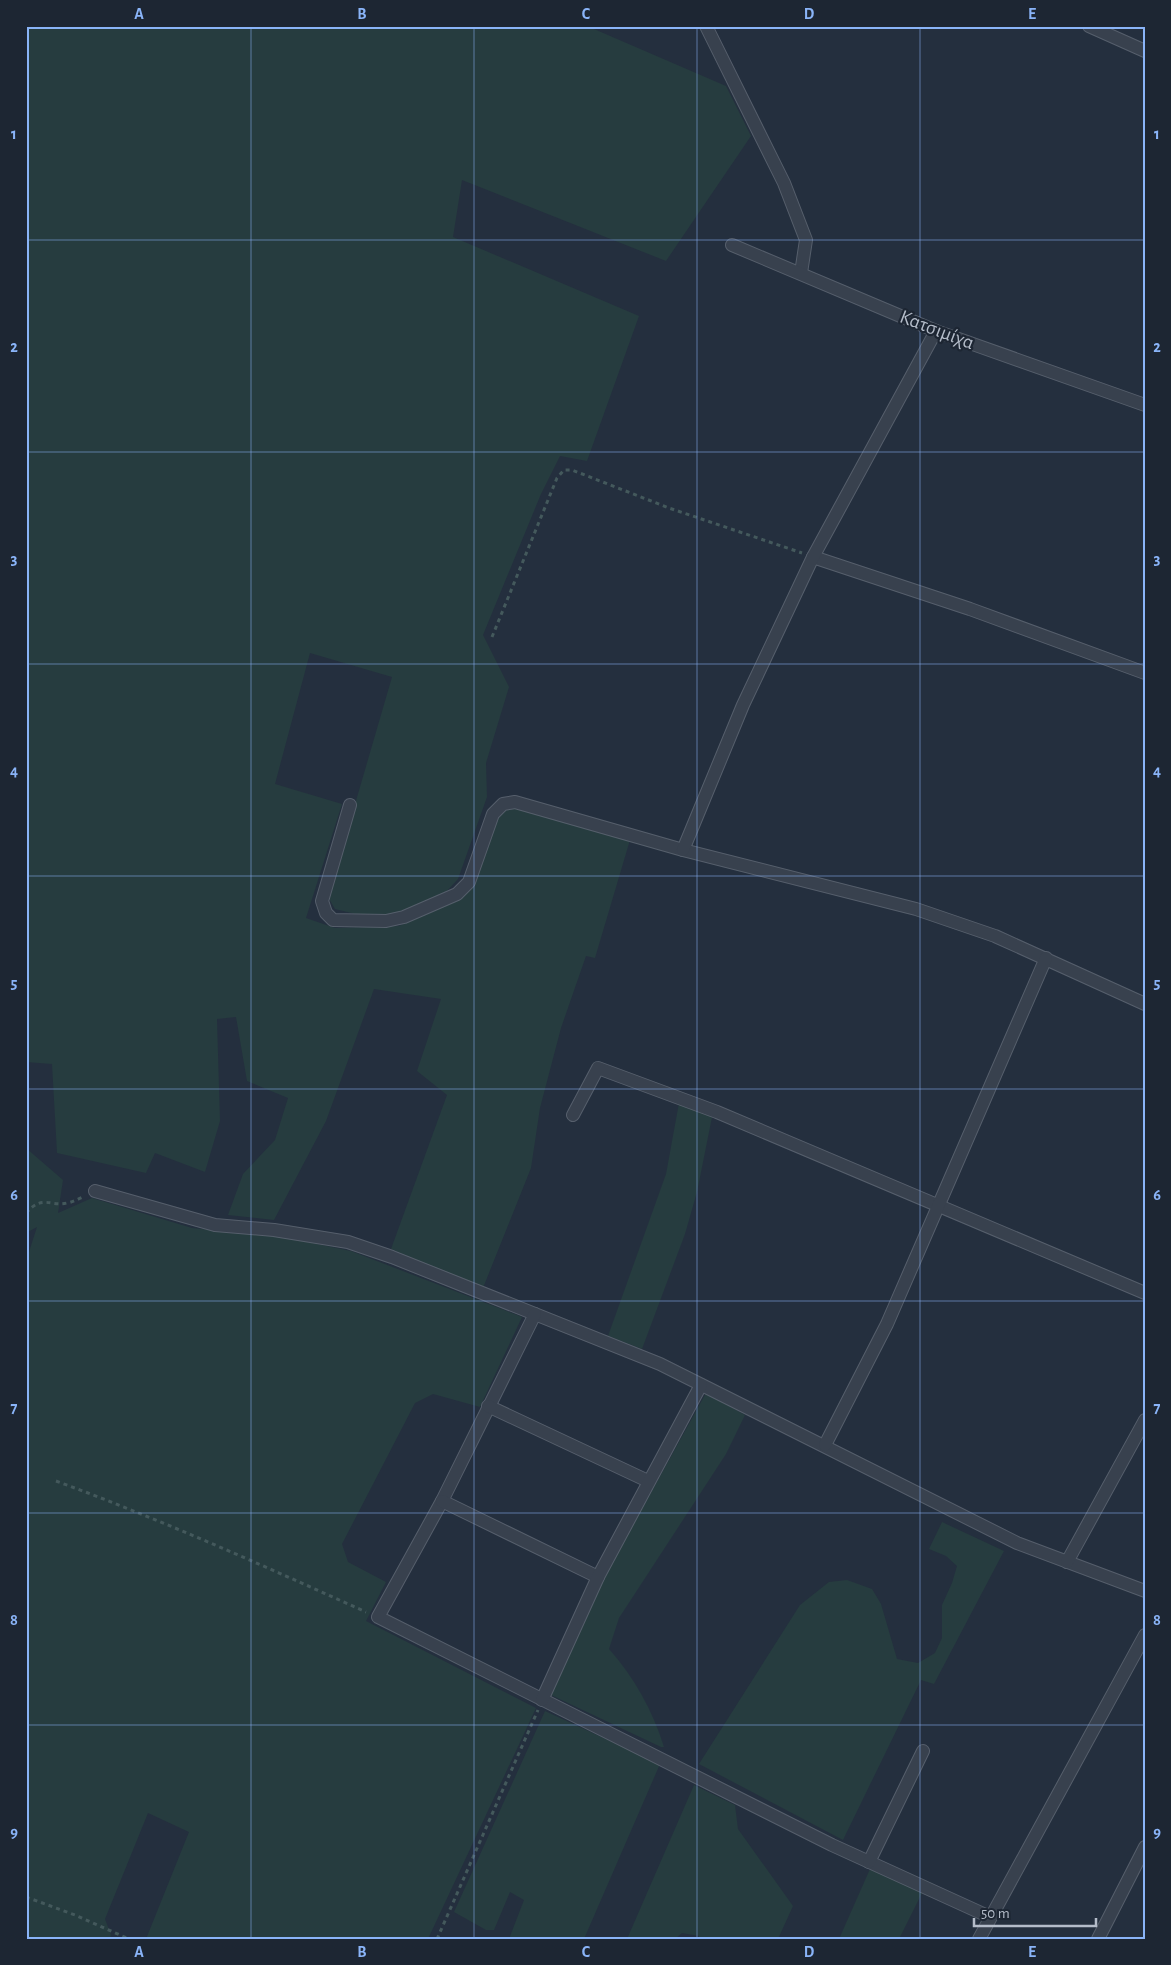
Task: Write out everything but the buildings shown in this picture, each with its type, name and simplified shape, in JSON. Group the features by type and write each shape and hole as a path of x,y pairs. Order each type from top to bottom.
{"street":[{"path":"706,26 762,134 784,182 806,240 801,273"},
{"path":"1089,26 1145,50"},
{"name":"Κατσιμίχα","path":"732,245 936,331 1145,405"},
{"path":"683,850 743,705 813,557 936,331"},
{"path":"813,557 970,609 1145,673"},
{"path":"350,805 322,901 326,913 333,920 386,920 404,917 457,894 468,882 493,814 503,804 515,802 683,850 916,909 995,936 1145,1004"},
{"path":"826,1445 887,1324 1046,958"},
{"path":"573,1116 598,1068 718,1112 1145,1293"},
{"path":"95,1191 215,1225 274,1230 348,1242 660,1364 826,1445 899,1485 994,1532 1145,1591"},
{"path":"535,1314 442,1501 378,1618 869,1862 990,1917"},
{"path":"542,1700 598,1578 648,1481 701,1385"},
{"path":"488,1406 648,1481"},
{"path":"1067,1562 1145,1420"},
{"path":"442,1501 598,1578"},
{"path":"979,1939 1145,1635"},
{"path":"869,1862 924,1751"},
{"path":"1098,1939 1145,1847"}],"path":[{"path":"492,637 557,478 564,470 572,470 669,508 813,557"},
{"path":"26,1213 33,1206 48,1201 66,1203 95,1191"},
{"path":"56,1481 114,1502 242,1556 378,1618"},
{"path":"437,1939 542,1700"},
{"path":"26,1897 75,1915 129,1939"}],"green space":[{"path":"26,26 587,26 726,86 751,136 666,261 462,180 453,237 639,316 587,461 560,456 541,494 483,635 509,687 486,763 487,797 458,879 445,893 404,913 372,918 335,909 328,897 392,677 310,653 275,784 342,804 306,918 335,928 399,926 449,903 469,888 495,803 630,840 595,958 586,956 561,1028 540,1108 531,1168 483,1288 391,1249 447,1095 417,1071 441,999 374,989 326,1121 274,1220 228,1215 243,1174 275,1140 288,1098 247,1081 236,1017 217,1019 220,1121 205,1172 155,1153 146,1173 57,1153 52,1064 26,1062"},
{"path":"679,1103 712,1117 697,1192 685,1234 642,1349 608,1336 666,1174"},
{"path":"26,1148 63,1180 58,1213 92,1198 192,1228 283,1237 351,1251 522,1317 480,1407 433,1394 415,1403 342,1544 348,1562 386,1582 366,1621 536,1708 428,1939 146,1939 189,1832 148,1813 105,1919 111,1935 110,1939 26,1939 26,1261 37,1227 26,1233"},
{"path":"706,1393 745,1415 726,1454 619,1618 609,1649 627,1671 642,1695 660,1734 664,1747 661,1747 551,1695 577,1627"},
{"path":"942,1522 1004,1551 934,1684 921,1680 843,1840 699,1764 800,1605 829,1582 847,1580 872,1589 881,1604 897,1659 918,1663 935,1653 942,1638 942,1605 957,1566 946,1556 929,1549"},
{"path":"545,1711 660,1764 584,1939 509,1939 524,1900 510,1892 494,1930 486,1930 454,1912"},
{"path":"694,1785 735,1805 738,1829 793,1906 778,1939 699,1939 699,1936 682,1933 675,1939 627,1939"},
{"path":"870,1869 922,1893 899,1939 839,1939"}]}
